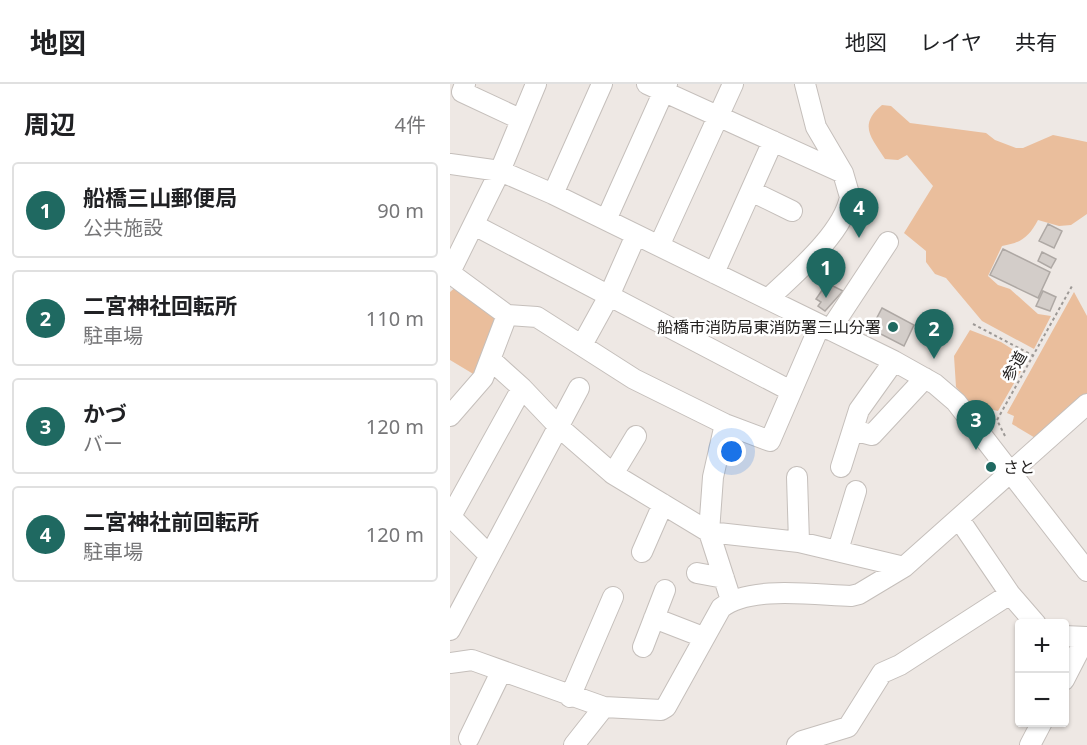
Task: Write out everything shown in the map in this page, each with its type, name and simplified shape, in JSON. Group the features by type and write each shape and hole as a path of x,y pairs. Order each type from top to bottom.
{"street":[{"path":"465,84 462,92 520,119"},
{"path":"536,84 500,171 450,272 507,315 537,317 634,379 725,424 770,441 791,391 825,327 888,242"},
{"path":"553,194 602,84"},
{"path":"659,246 734,84"},
{"path":"768,299 839,223 850,197 843,173 816,127 805,84"},
{"path":"606,220 659,86 718,116 843,173"},
{"path":"714,273 773,141"},
{"path":"450,164 500,171 553,194 925,378 956,402 1008,465 1087,571"},
{"path":"751,191 792,211"},
{"path":"474,225 791,391"},
{"path":"582,345 609,296 636,235"},
{"path":"450,416 483,378 507,315"},
{"path":"490,360 522,388 560,428 613,474 709,532 799,542 904,567"},
{"path":"842,467 859,410 894,362"},
{"path":"853,430 872,435 925,378"},
{"path":"489,555 450,518 522,388"},
{"path":"450,630 560,428 579,388"},
{"path":"450,663 472,660 570,697 604,707 654,711 666,707 721,608 731,600 769,594 851,596 904,567 959,519 1008,465 1087,404"},
{"path":"725,424 713,477 709,532 731,600"},
{"path":"613,474 636,436"},
{"path":"797,477 799,542"},
{"path":"838,550 856,491"},
{"path":"642,552 663,504"},
{"path":"959,519 1010,594 1032,619"},
{"path":"697,573 724,578"},
{"path":"643,647 664,590"},
{"path":"797,745 802,741 840,737 882,673 900,665 1010,594"},
{"path":"570,697 613,597"},
{"path":"654,618 704,637"},
{"path":"1068,673 1086,638 1069,636"},
{"path":"469,738 501,672"},
{"path":"574,745 604,707"},
{"path":"1030,745 1040,727"}],"path":[{"name":"参道","path":"1008,465 1007,440 997,420 1072,286"},
{"path":"974,324 1034,356"}],"shaded area":[{"path":"882,105 891,106 910,123 986,133 995,140 1016,148 1023,148 1053,135 1087,142 1087,214 1071,225 1059,226 1038,220 1024,238 1002,246 988,276 998,285 1010,289 1038,314 1051,316 1034,349 982,321 946,278 935,274 926,262 926,251 904,233 933,186 907,155 898,160 885,159 875,144 869,131 870,119"},
{"path":"457,286 496,314 496,320 475,375 450,360 450,292"},
{"path":"1074,292 1087,316 1087,396 1037,439 1012,424 1014,416 1007,413"},
{"path":"970,330 1001,342 1028,359 998,411 972,405 956,387 954,356"}],"building":[{"path":"1048,224 1062,231 1054,248 1039,241"},
{"path":"1003,249 1050,272 1038,298 990,275"},
{"path":"1042,252 1056,259 1051,268 1038,261"},
{"path":"827,283 843,291 825,311 818,306 821,302 816,299"},
{"path":"1043,291 1056,297 1050,311 1036,306"},
{"path":"882,308 914,325 904,346 871,329"}],"place":[{"name":"二宮神社前回転所","path":"859,238"},
{"name":"船橋三山郵便局","path":"826,298"},
{"name":"船橋市消防局東消防署三山分署","path":"893,327"},
{"name":"二宮神社回転所","path":"934,359"},
{"name":"かづ","path":"976,450"},
{"name":"さと","path":"991,467"}]}
